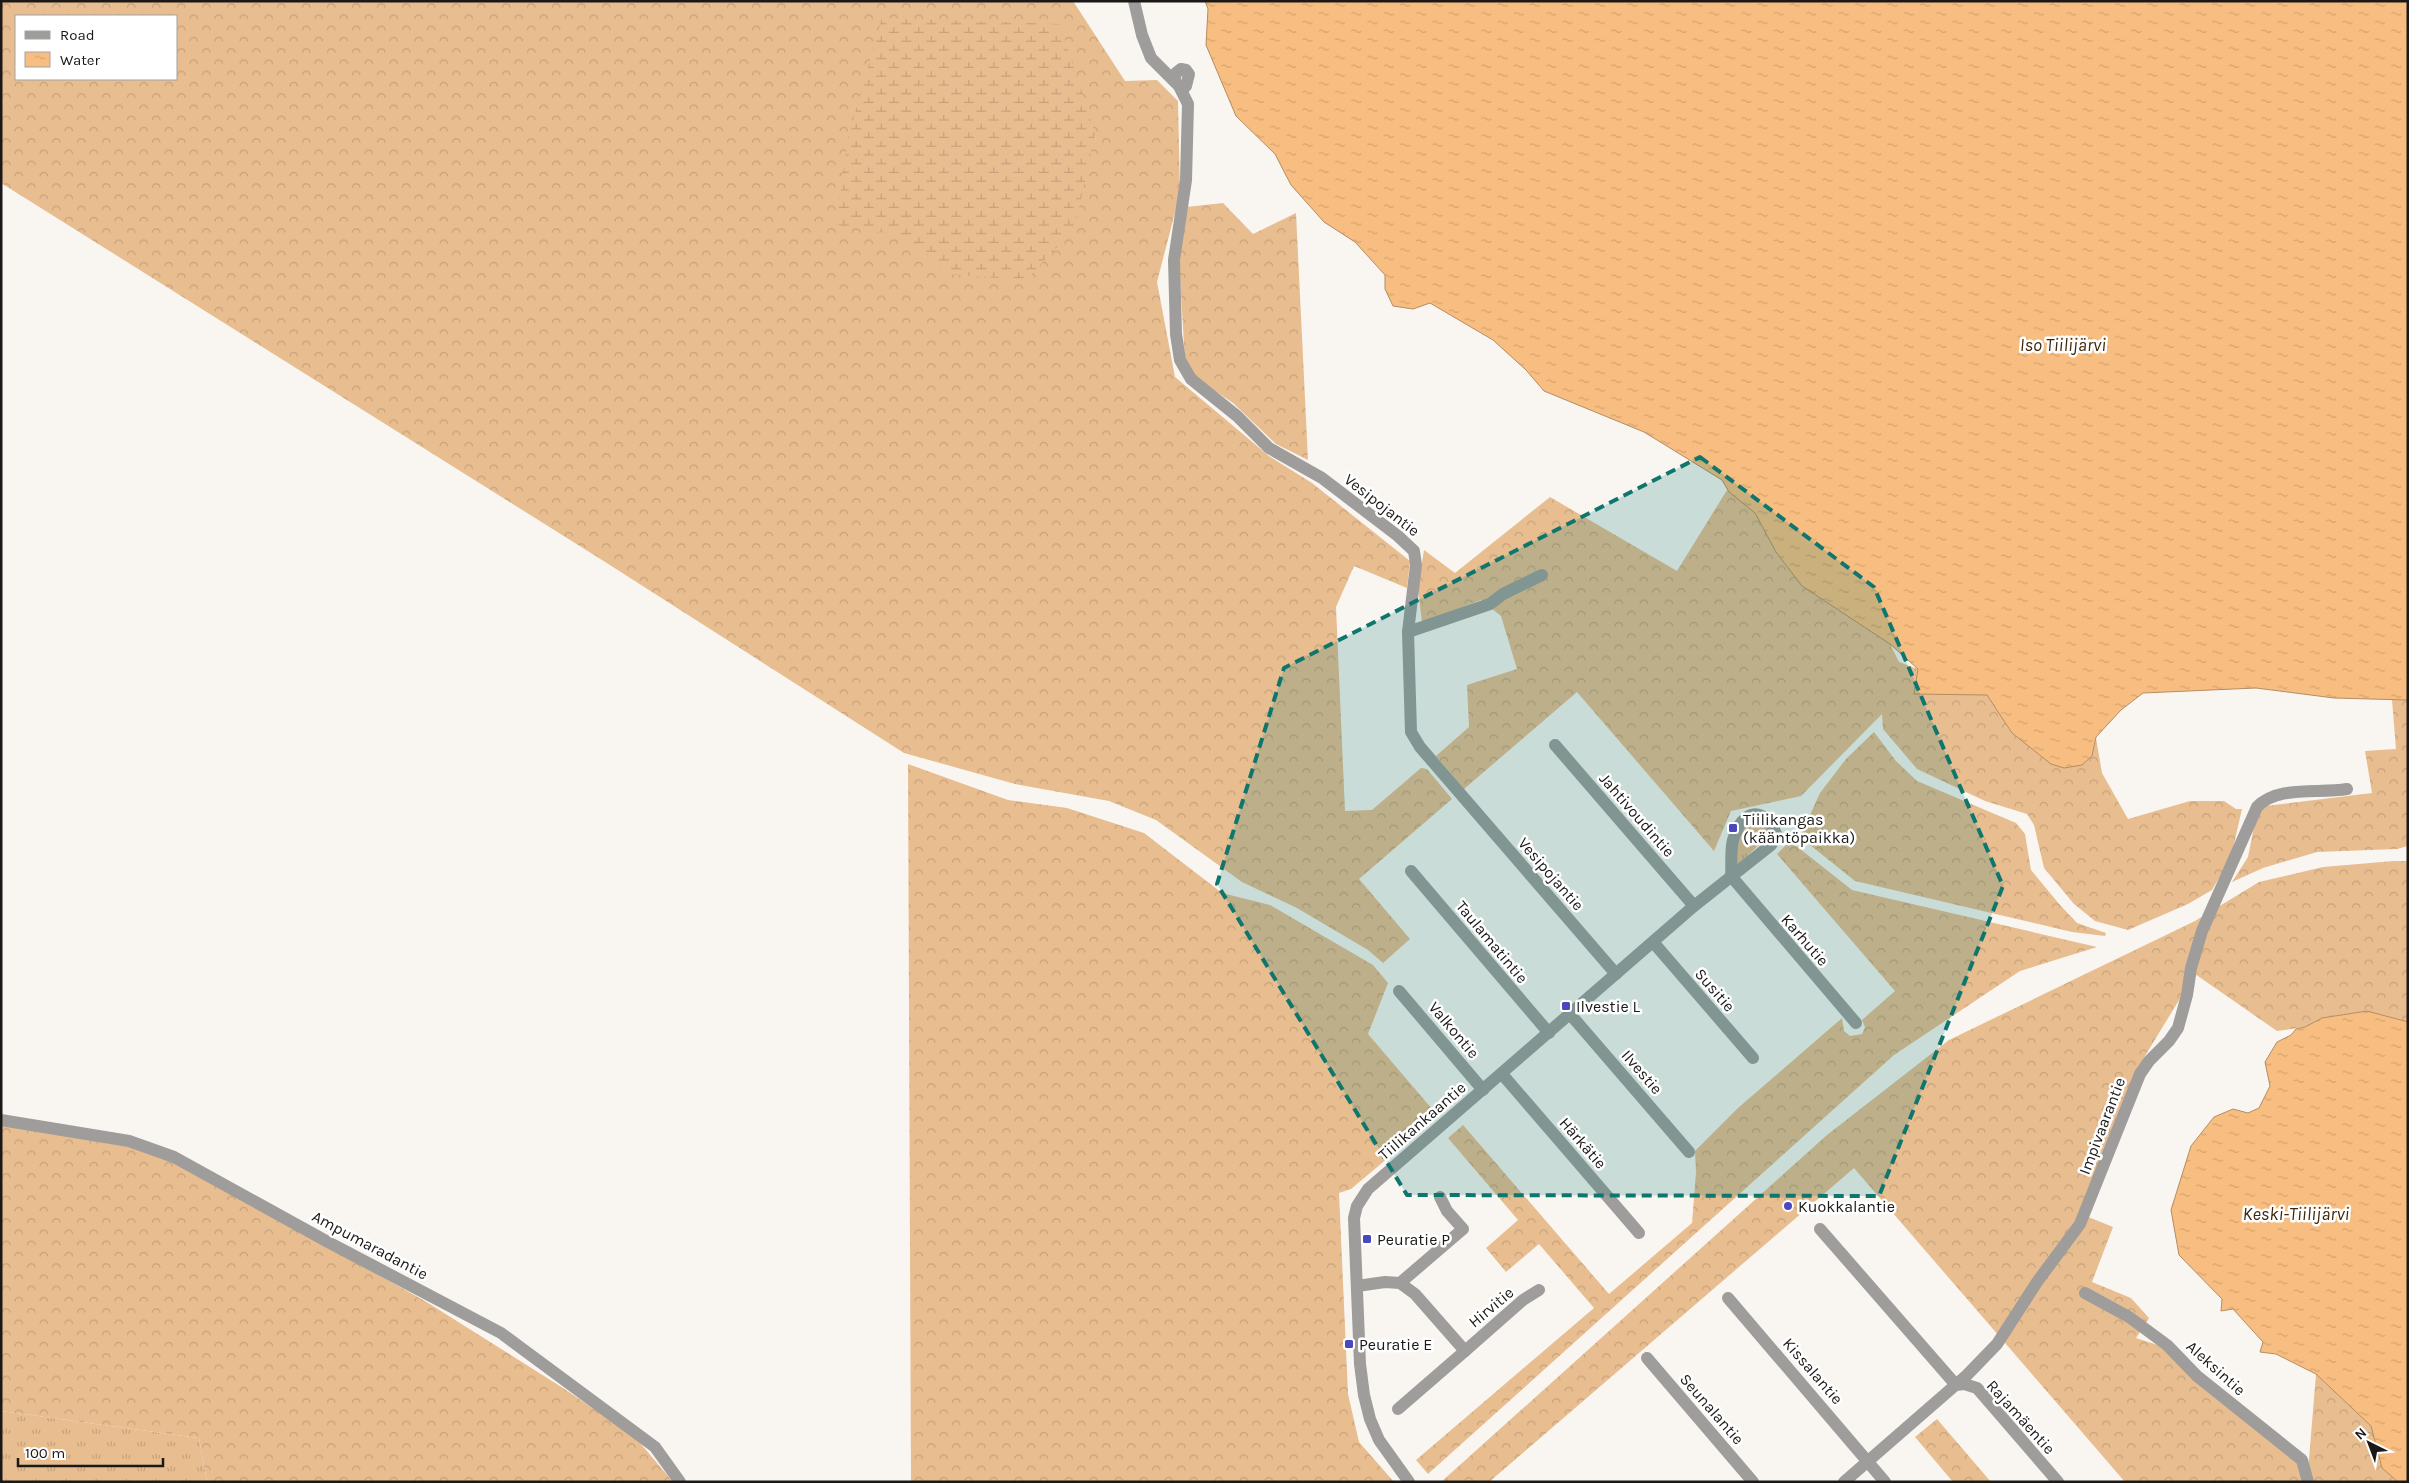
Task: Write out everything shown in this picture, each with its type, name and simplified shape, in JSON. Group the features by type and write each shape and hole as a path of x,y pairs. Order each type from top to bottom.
{"street":[{"name":"Vesipojantie","path":"1134,1 1148,52 1160,69 1178,86 1188,104 1189,121 1185,194 1174,260 1176,334 1180,360 1192,379 1237,416 1269,448 1322,478 1398,536 1414,551 1416,565 1408,632 1409,721 1411,732 1420,747 1616,974"},
{"path":"1408,632 1490,604 1503,594 1542,575"},
{"name":"Jahtivoudintie","path":"1555,745 1694,906"},
{"name":"Impivaarantie","path":"1844,1482 1870,1464 1986,1358 2037,1282 2080,1224 2140,1074 2149,1061 2169,1042 2178,1028 2187,995 2191,968 2202,931 2257,807 2265,799 2278,794 2347,790"},
{"name":"Tiilikankaantie","path":"1409,1482 1384,1448 1367,1409 1362,1381 1357,1286 1354,1218 1357,1206 1368,1189 1694,906 1770,845 1777,836 1772,823 1765,816 1756,814 1748,816 1740,824 1732,842 1731,876"},
{"name":"Taulamatintie","path":"1411,871 1549,1033"},
{"name":"Karhutie","path":"1731,876 1856,1023"},
{"name":"Susitie","path":"1653,942 1753,1058"},
{"name":"Valkontie","path":"1399,991 1483,1090"},
{"name":"Ilvestie","path":"1570,1014 1689,1152"},
{"name":"Härkätie","path":"1502,1074 1639,1233"},
{"name":"Ampumaradantie","path":"1,1120 129,1141 174,1157 328,1242 501,1332 655,1447 680,1482"},
{"path":"1357,1286 1384,1282 1400,1283 1463,1229 1447,1210 1440,1197"},
{"path":"1820,1229 1956,1385"},
{"name":"Hirvitie","path":"1400,1283 1415,1294 1465,1351"},
{"name":"Hirvitie","path":"1398,1409 1523,1300 1539,1290"},
{"name":"Aleksintie","path":"2086,1294 2128,1317 2167,1344 2197,1376 2302,1460 2308,1482"},
{"name":"Kissalantie","path":"1728,1298 1885,1482"},
{"name":"Seunalantie","path":"1646,1358 1753,1482"},
{"name":"Rajamäentie","path":"1956,1385 1964,1384 1977,1388 2058,1482"}],"highlighted area":[{"path":"1700,457 1874,587 2003,886 1879,1196 1407,1195 1217,884 1284,668"}],"green space":[{"path":"1,1 1073,1 1125,81 1157,80 1178,101 1180,193 1157,282 1175,377 1269,456 1312,483 1410,561 1407,588 1354,566 1336,607 1345,811 1372,810 1421,768 1427,769 1452,799 1359,879 1410,939 1383,963 1368,950 1297,908 1242,882 1156,820 1109,801 1015,784 904,753 602,560 1,183"},
{"path":"882,18 1060,24 1095,133 1075,228 1026,280 949,274 908,237 836,225 848,138"},
{"path":"1223,203 1253,234 1296,213 1308,460 1276,444 1233,403 1199,380 1185,362 1179,259 1186,207"},
{"path":"1727,490 1755,513 1776,552 1802,586 1890,644 1899,662 1918,669 1915,694 1987,694 2012,733 2092,756 2096,738 2102,773 2128,819 2190,801 2224,801 2236,809 2242,809 2231,857 2212,890 2188,904 2128,930 2095,921 2074,904 2044,868 2034,825 2027,814 1985,801 1917,769 1883,729 1882,714 1801,796 1731,811 1714,851 1577,692 1464,789 1436,756 1469,727 1467,685 1517,669 1501,616 1481,600 1422,623 1418,588 1424,550 1455,573 1550,497 1677,571"},
{"path":"2392,700 2408,700 2408,846 2397,849 2317,852 2263,868 2232,882 2248,857 2258,807 2372,793 2365,751 2396,749"},
{"path":"1874,732 1896,761 1917,781 2016,823 2025,834 2031,870 2077,923 2106,933 2105,936 2072,932 1855,881 1800,837 1820,793 1846,759"},
{"path":"908,764 1008,800 1067,808 1144,833 1222,893 1270,905 1373,965 1388,983 1368,1034 1438,1116 1351,1189 1339,1193 1348,1394 1359,1442 1394,1482 911,1482"},
{"path":"1757,818 1770,829 1767,837 1736,867 1738,838 1744,827"},
{"path":"1790,841 1852,890 2097,947 2020,971 1894,1055 1428,1474 1416,1460 1594,1308 1539,1244 1506,1272 1486,1248 1518,1220 1448,1138 1463,1125 1609,1294 1692,1223 1696,1172 1695,1151 1738,1108 1842,1018 1844,1031 1850,1036 1862,1034 1865,1027 1862,1020 1895,991 1777,854"},
{"path":"2408,861 2408,1022 2367,1011 2322,1018 2305,1027 2277,1031 2195,974 2137,1069 2081,1214 2113,1227 2092,1282 2131,1298 2149,1318 2136,1338 2164,1347 2308,1471 2316,1374 2371,1426 2382,1468 2398,1482 2125,1482 1854,1168 1489,1482 1441,1482 1827,1135 1949,1040 2195,921 2259,882 2323,867"},
{"path":"1,1125 126,1145 188,1168 425,1301 563,1388 635,1437 673,1482 207,1482 199,1438 1,1411"},
{"path":"1,1411 199,1438 207,1482 1,1482"},
{"path":"1937,1419 1991,1482 1953,1482 1915,1437"}],"water":[{"name":"Iso Tiilijärvi","path":"1205,1 2408,1 2408,700 2334,698 2256,688 2143,693 2121,710 2096,737 2092,756 2082,765 2064,768 2051,764 2012,733 1987,695 1914,694 1918,669 1890,644 1802,586 1776,552 1755,513 1729,492 1722,480 1644,432 1544,391 1526,370 1493,340 1430,303 1413,309 1393,306 1385,289 1385,275 1355,242 1324,222 1291,185 1275,154 1236,116 1206,45 1208,9"},
{"name":"Keski-Tiilijärvi","path":"2367,1011 2408,1022 2408,1482 2398,1482 2382,1468 2371,1426 2316,1374 2276,1354 2260,1352 2263,1342 2233,1309 2221,1311 2222,1299 2179,1255 2171,1210 2191,1146 2214,1117 2233,1109 2248,1113 2259,1108 2270,1086 2265,1062 2277,1042 2291,1035 2296,1029 2305,1027 2322,1018"}],"place":[{"name":"Tiilikangas (kääntöpaikka)","path":"1733,828"},
{"name":"Ilvestie L","path":"1566,1006"},
{"name":"Kuokkalantie","path":"1788,1206"},
{"name":"Peuratie P","path":"1367,1239"},
{"name":"Peuratie E","path":"1349,1344"}]}
